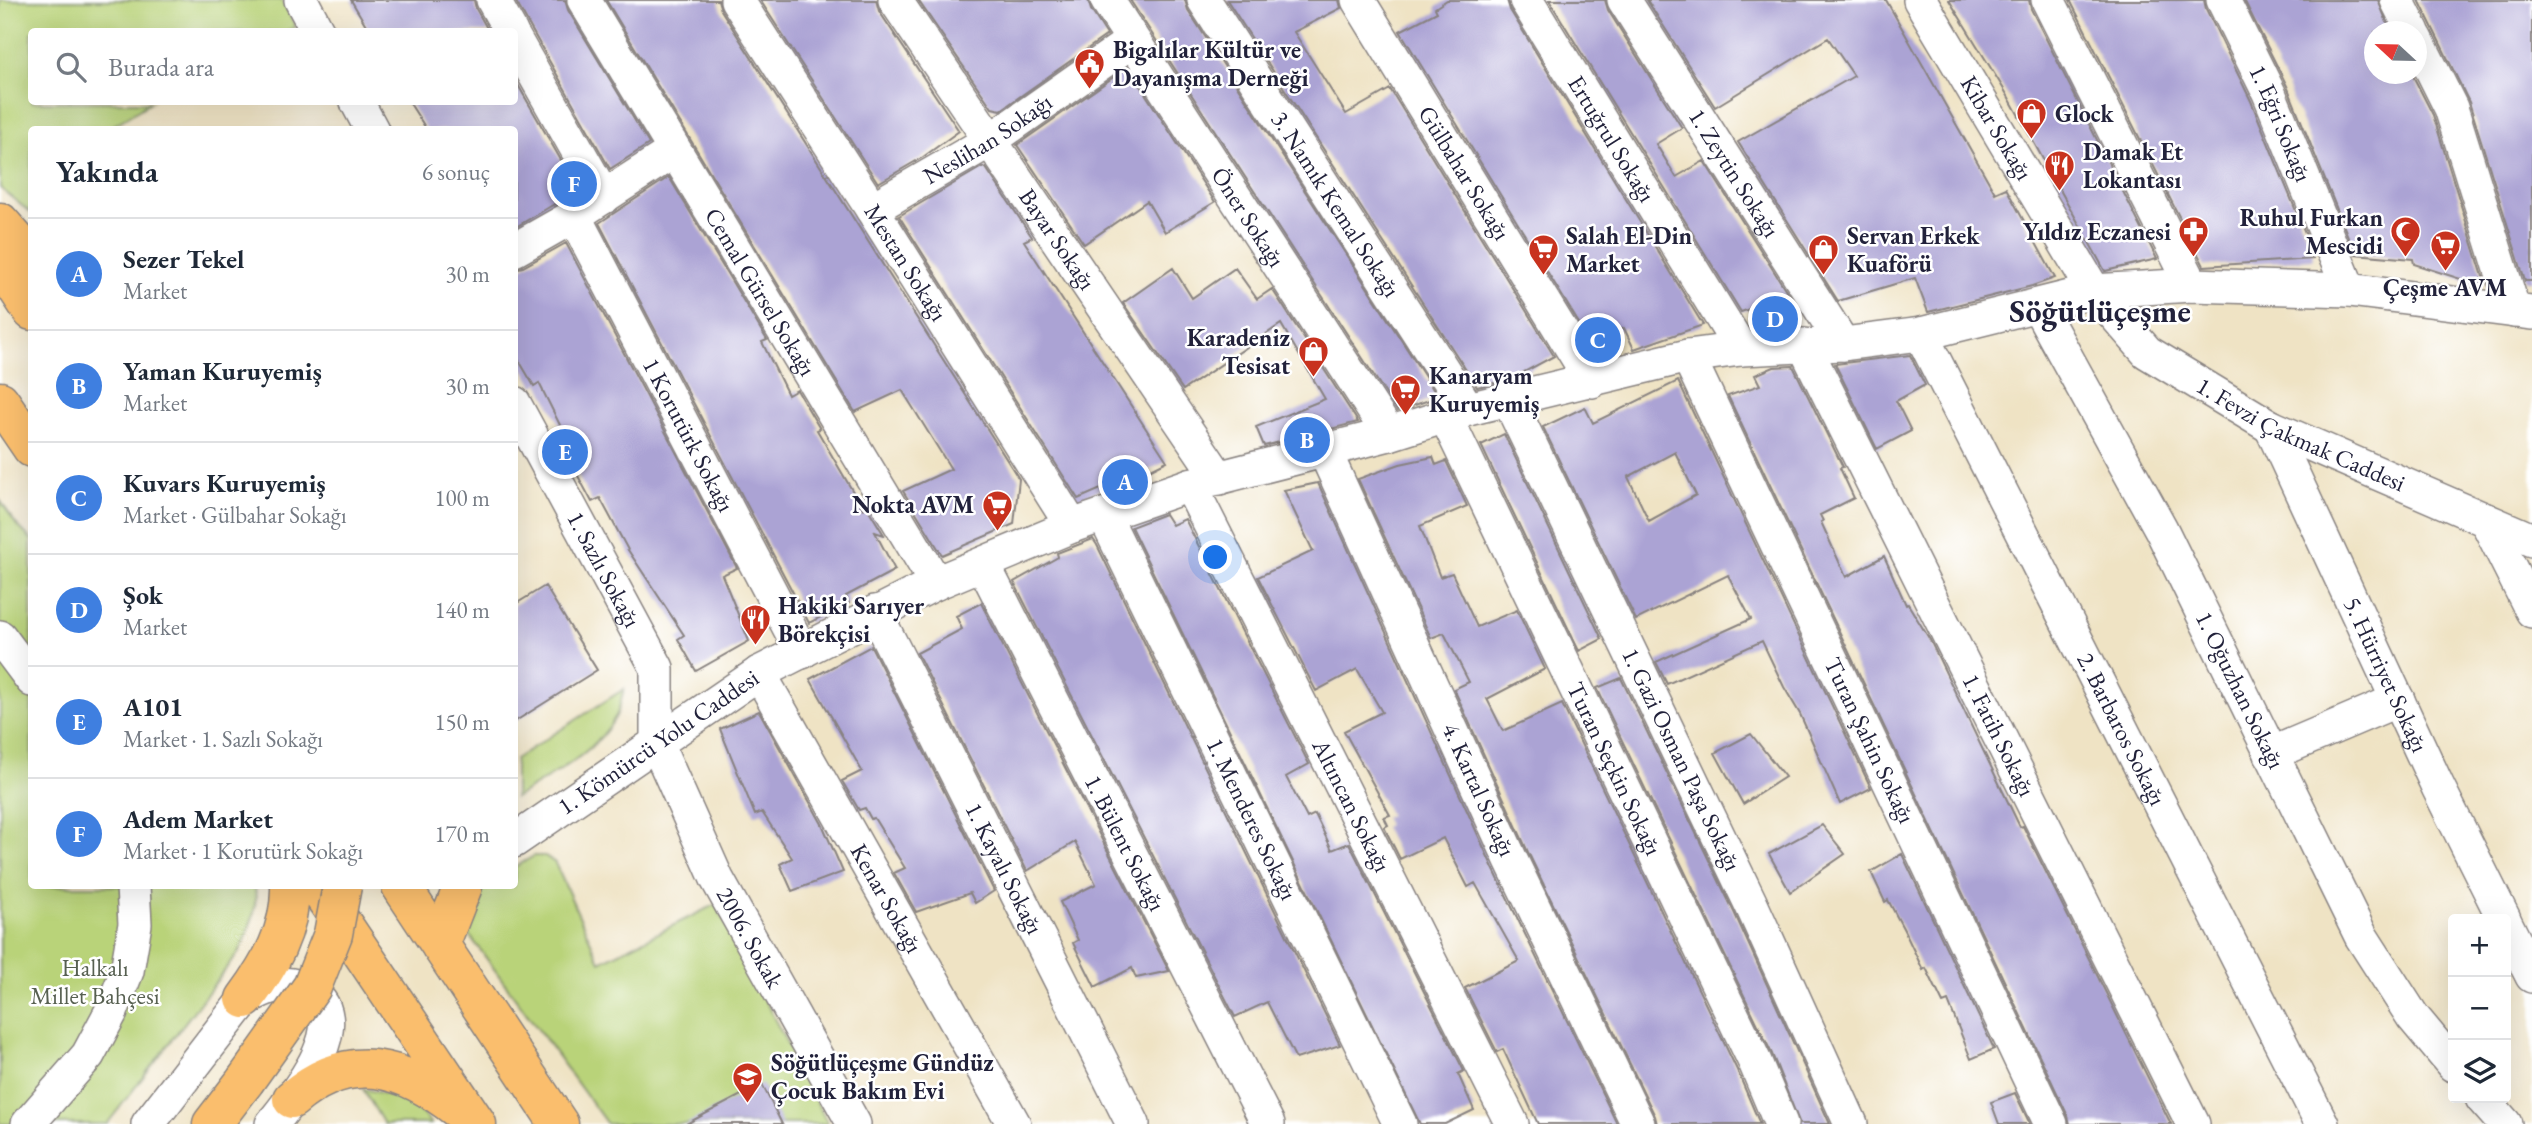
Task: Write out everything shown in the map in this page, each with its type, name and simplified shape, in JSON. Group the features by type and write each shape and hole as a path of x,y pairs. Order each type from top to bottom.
{"main road":[{"path":"0,222 28,254"},
{"path":"0,262 28,305"},
{"path":"0,401 28,442"},
{"path":"245,999 267,969 282,936 290,889"},
{"path":"319,889 476,1124"},
{"path":"212,1124 312,987 333,934 341,889"},
{"path":"403,889 559,1124"},
{"path":"440,945 462,889"},
{"path":"282,1112 305,1088 335,1073 370,1067 387,1070 420,1083 450,1102 476,1124"}],"street":[{"path":"301,0 316,28"},
{"path":"493,0 509,28"},
{"name":"Cemal Gürsel Sokağı","path":"583,0 936,583"},
{"name":"Mestan Sokağı","path":"737,0 1072,526"},
{"name":"Bayar Sokağı","path":"895,0 991,140 1204,482"},
{"name":"Öner Sokağı","path":"1107,0 1389,434"},
{"name":"3. Namık Kemal Sokağı","path":"1204,0 1456,412"},
{"name":"Gülbahar Sokağı","path":"1358,0 1592,381"},
{"name":"Ertuğrul Sokağı","path":"1526,0 1741,349"},
{"name":"1. Zeytin Sokağı","path":"1624,0 1843,344"},
{"name":"Kibar Sokağı","path":"1920,0 2094,291"},
{"path":"2048,0 2192,285"},
{"name":"1. Eğri Sokağı","path":"2223,0 2269,93 2349,290"},
{"path":"2398,0 2408,21"},
{"name":"Neslihan Sokağı","path":"872,209 991,140 1132,41"},
{"path":"518,45 604,197"},
{"path":"2427,59 2451,108 2523,312"},
{"path":"358,105 370,126"},
{"path":"518,248 575,216 674,151"},
{"name":"1 Korutürk Sokağı","path":"575,216 802,652"},
{"name":"1. Kömürcü Yolu Caddesi","path":"518,838 759,673 936,583 1072,526 1204,482 1325,452 1508,398 1592,381 1688,356 1741,349 1843,344 1921,334 2094,291 2192,285 2349,290 2523,312"},
{"name":"1. Fevzi Çakmak Caddesi","path":"2094,291 2147,352 2271,427 2532,540"},
{"name":"1. Oğuzhan Sokağı","path":"2038,306 2161,529 2361,936 2413,1017 2448,1059"},
{"name":"2. Barbaros Sokağı","path":"1921,334 2322,1124"},
{"name":"1. Fatih Sokağı","path":"1804,345 2193,1124"},
{"name":"Turan Şahin Sokağı","path":"1688,356 2051,1124"},
{"name":"1. Gazi Osman Paşa Sokağı","path":"1508,398 1751,904 1851,1124"},
{"name":"1. Sazlı Sokağı","path":"518,410 657,668 657,744"},
{"name":"Turan Seçkin Sokağı","path":"1456,412 1755,1062 1780,1124"},
{"name":"5. Hürriyet Sokağı","path":"2271,427 2502,914"},
{"name":"4. Kartal Sokağı","path":"1325,452 1511,860 1638,1124"},
{"name":"Altıncan Sokağı","path":"1204,482 1513,1124"},
{"name":"1. Menderes Sokağı","path":"1104,515 1400,1124"},
{"path":"2486,520 2532,611"},
{"name":"1. Bülent Sokağı","path":"983,564 1268,1124"},
{"name":"1. Kayalı Sokağı","path":"875,612 1133,1124"},
{"path":"0,637 28,675"},
{"name":"Kenar Sokağı","path":"759,673 1014,1124"},
{"path":"2271,754 2398,700"},
{"name":"2006. Sokak","path":"657,744 717,879 855,1124"},
{"path":"28,1124 88,1055 111,1012 127,971 135,924 133,889"},
{"name":"5. Hürriyet Sokağı","path":"2511,933 2532,976"},
{"path":"148,1124 245,999 262,989 282,984 299,986 314,994 325,1007 328,1025 323,1043 282,1112"},
{"path":"2486,1103 2505,1124"}],"green space":[{"path":"0,0 282,0 296,27 28,28 28,105 146,105 113,126 28,126 28,211 0,188"},
{"name":"Halkalı Millet Bahçesi","path":"0,500 16,524 28,536 28,889 255,889 256,895 254,912 239,952 107,1124 0,1124"},
{"path":"624,689 616,716 597,742 571,763 518,796 518,757"},
{"path":"534,856 545,856 555,863 600,962 716,904 828,1124 607,1124 468,933 466,912 470,902 482,889 518,889 518,865"},
{"path":"363,1089 401,1099 417,1109 431,1124 384,1124"}],"building":[{"path":"351,0 474,0 487,28 368,28"},
{"path":"515,0 565,0 568,10 649,144 610,169"},
{"path":"606,0 718,0 721,10 1019,479 1014,524 942,555 903,491 951,469 902,390 855,412"},
{"path":"760,0 876,0 879,11 959,131 923,157 878,183"},
{"path":"918,0 1088,0 1091,10 1107,35 1001,110 992,108"},
{"path":"1130,0 1185,0 1188,10 1438,397 1397,411"},
{"path":"1227,0 1339,0 1341,8 1294,32 1346,114 1390,89 1554,356 1511,379 1477,387"},
{"path":"1447,0 1507,0 1510,10 1703,325 1634,349 1624,328 1591,343 1400,31 1437,12 1435,8"},
{"path":"1549,0 1605,0 1608,10 1682,128 1656,144 1676,177 1704,161 1789,295 1741,312"},
{"path":"1647,0 1886,0 1995,193 2006,188 2055,278 1928,312 1915,278 1838,301 1738,142 1854,76 1828,38 1715,107"},
{"path":"1949,0 2029,0 2031,9 2157,259 2105,271 2008,96"},
{"path":"2070,0 2204,0 2251,101 2312,250 2313,259 2204,266"},
{"path":"2244,0 2378,0 2387,21 2364,21 2364,84 2417,84 2433,115 2485,283 2476,284 2414,264 2413,259 2355,254 2287,86"},
{"path":"2419,0 2532,0 2532,281 2525,281 2469,102"},
{"path":"1128,67 1215,202 1165,232 1147,201 1084,244 1017,145"},
{"path":"518,85 578,190 518,226 518,126 424,126 411,105 518,105"},
{"path":"982,167 986,168 1032,237 1024,241 1167,461 1119,485 1117,482 1078,499 899,216"},
{"path":"669,177 767,340 762,342 788,395 797,390 863,509 867,507 884,535 875,532 895,570 846,596 849,603 809,623 599,223"},
{"path":"566,243 737,568 722,575 749,641 696,671 678,639 684,635 628,550 600,498 592,502 556,435 563,431 539,383 534,386 518,359 518,268"},
{"path":"1173,268 1192,298 1235,268 1257,299 1272,289 1358,422 1264,446 1256,427 1325,399 1281,324 1183,390 1123,303"},
{"path":"1910,355 1925,385 1896,401 1911,431 1877,449 1835,364"},
{"path":"1793,366 1843,467 1840,468 1854,498 1820,515 1846,577 1884,556 1906,605 1908,604 1930,640 2020,827 2023,826 2171,1124 2070,1124 1728,396 1760,385 1755,375 1774,367"},
{"path":"1678,381 1871,788 1840,804 1800,714 1762,641 1667,684 1656,662 1751,619 1728,575 1636,620 1543,427 1585,407 1593,423","holes":["1675,452 1696,495 1649,521 1628,477"]},
{"path":"1504,434 1602,639 1579,651 1481,445"},
{"path":"1433,457 1436,465 1446,461 1467,506 1420,526 1440,577 1452,573 1477,627 1517,610 1545,669 1487,699 1503,731 1562,704 1737,1070 1760,1124 1657,1124 1454,689 1469,682 1444,633 1431,638 1358,479 1400,464"},
{"path":"1318,483 1493,868 1617,1124 1538,1124 1503,1049 1497,1052 1465,988 1519,961 1475,883 1468,887 1443,838 1400,859 1384,827 1388,825 1384,817 1390,815 1344,731 1382,712 1357,669 1316,691 1258,577 1313,551 1284,490"},
{"path":"1165,514 1172,525 1185,519 1309,764 1286,777 1307,818 1315,814 1332,850 1349,843 1464,1071 1458,1074 1474,1110 1445,1124 1420,1124 1131,527"},
{"path":"1093,539 1340,1045 1296,1059 1267,1002 1235,1017 1014,582 1058,557 1057,553"},
{"path":"545,586 597,670 518,719 518,603"},
{"path":"981,603 1169,971 1136,978 1132,968 1095,987 1073,943 1078,940 1060,902 1096,884 1075,842 1027,871 917,653 962,629 956,616"},
{"path":"871,646 994,891 975,903 970,893 916,912 894,873 905,868 874,818 871,819 865,808 859,810 842,781 862,771 810,679"},
{"path":"1621,678 1734,912 1830,1124 1800,1124 1772,1054 1597,688"},
{"path":"759,711 822,824 843,872 792,891 780,864 792,858 762,812 755,815 720,729"},
{"path":"1751,734 1785,777 1743,804 1715,753"},
{"path":"1822,825 1845,854 1790,892 1769,854"},
{"path":"1902,854 1994,1049 1971,1059 1948,1001 1943,1003 1926,968 1923,970 1871,872"},
{"name":"Söğütlüçeşme Gündüz Çocuk Bakım Evi","path":"762,1084 782,1124 686,1124"},
{"path":"2015,1093 2030,1124 1999,1124 1991,1102"}],"place":[{"name":"Bigalılar Kültür ve Dayanışma Derneği","path":"1090,91"},
{"name":"Glock","path":"2032,141"},
{"name":"Adem Market","path":"574,184"},
{"name":"Damak Et Lokantası","path":"2060,193"},
{"name":"Yıldız Eczanesi","path":"2194,259"},
{"name":"Ruhul Furkan Mescidi","path":"2406,259"},
{"name":"Çeşme AVM","path":"2445,273"},
{"name":"Salah El-Din Market","path":"1543,277"},
{"name":"Servan Erkek Kuaförü","path":"1824,277"},
{"name":"Şok","path":"1775,319"},
{"name":"Kuvars Kuruyemiş","path":"1598,340"},
{"name":"Karadeniz Tesisat","path":"1313,379"},
{"name":"Kanaryam Kuruyemiş","path":"1406,417"},
{"name":"Yaman Kuruyemiş","path":"1307,440"},
{"name":"A101","path":"565,452"},
{"name":"Sezer Tekel","path":"1125,482"},
{"name":"Nokta AVM","path":"997,532"},
{"name":"Hakiki Sarıyer Börekçisi","path":"755,647"},
{"name":"Söğütlüçeşme Gündüz Çocuk Bakım Evi","path":"748,1104"}],"district":[{"name":"Söğütlüçeşme","path":"2100,311"}]}
